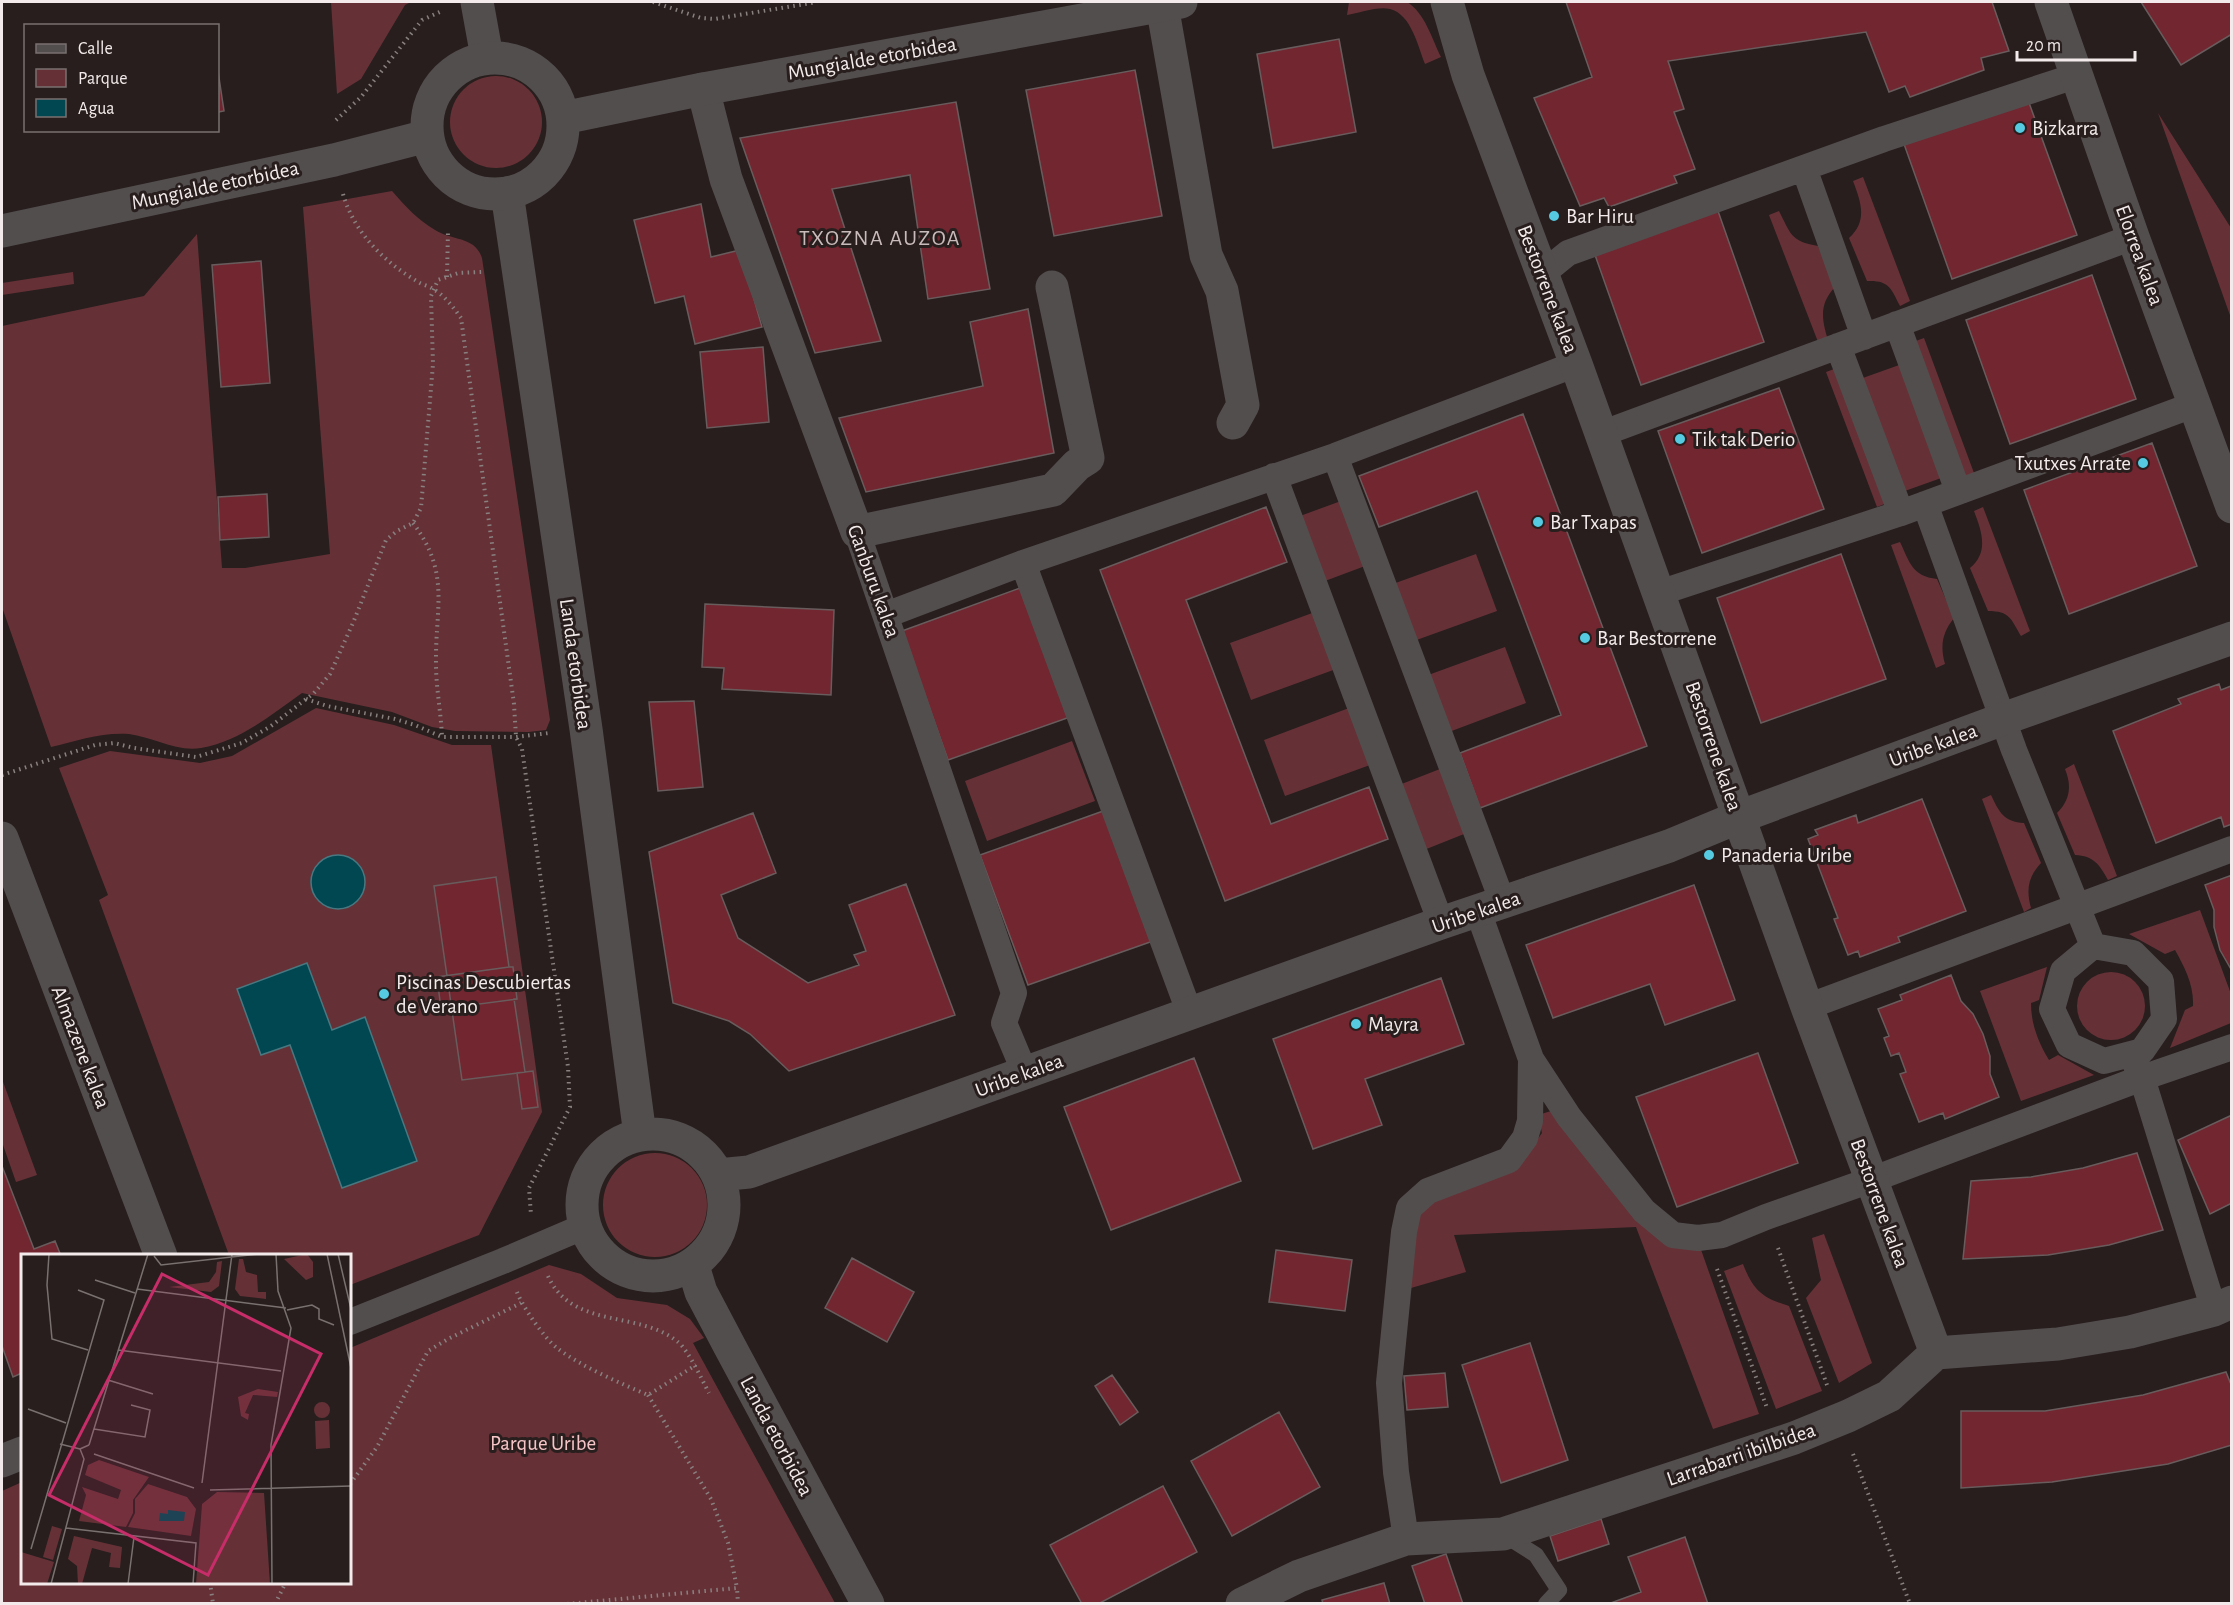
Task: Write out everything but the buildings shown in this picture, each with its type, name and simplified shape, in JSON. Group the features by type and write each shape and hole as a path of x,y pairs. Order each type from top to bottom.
{"street":[{"path":"477,2 487,57"},
{"name":"Bestorrene kalea","path":"1447,2 1468,75 1576,364 1807,1007 1936,1353"},
{"name":"Elorrea kalea","path":"2051,2 2193,405 2232,507"},
{"path":"1172,3 1206,255 1222,291 1243,405 1233,423"},
{"name":"Mungialde etorbidea","path":"563,118 703,89 1172,3"},
{"path":"487,57 508,58 529,66 546,79 557,97 563,118 562,139 556,158 543,175 527,187 507,193 486,193 465,187 447,174 434,157 427,135 427,114 434,93 448,76 466,63 487,57"},
{"path":"1541,275 1568,253 1884,139 2060,81"},
{"name":"Ganburu kalea","path":"703,89 726,179 857,532 1014,993 1004,1023 1025,1073"},
{"name":"Mungialde etorbidea","path":"2,231 334,160 427,135"},
{"path":"1804,168 1864,337"},
{"name":"Landa etorbidea","path":"507,193 586,729 640,1135"},
{"path":"1601,434 2133,237"},
{"path":"857,532 1053,490 1077,465 1088,458 1052,287"},
{"path":"1898,324 1958,491"},
{"path":"1838,346 1901,513"},
{"path":"886,615 1023,563 1335,456 1576,364"},
{"path":"1659,593 1901,513 2193,405"},
{"path":"1335,456 1490,907 1531,1059 1530,1121 1526,1138 1509,1160 1428,1191 1409,1208 1404,1232 1389,1383 1396,1472 1406,1539"},
{"path":"1274,476 1441,923"},
{"path":"1925,504 2003,719 2093,946"},
{"path":"1023,563 1190,1014"},
{"name":"Uribe kalea","path":"718,1175 749,1172 1441,923 1669,846 1739,817 2003,719 2232,638"},
{"name":"Almazene kalea","path":"3,846 160,1254"},
{"path":"1807,1007 2232,849"},
{"path":"2093,946 2133,953 2161,981 2164,1019 2142,1051 2104,1061 2069,1045 2052,1009 2063,971 2093,946"},
{"path":"1531,1059 1569,1117 1644,1211 1673,1235 1706,1237 1722,1235 2142,1078 2232,1047"},
{"path":"1936,1353 2058,1344 2130,1332 2223,1306 2142,1078 2131,1054"},
{"path":"663,1134 686,1142 705,1156 718,1175 725,1195 722,1225 719,1235 708,1252 693,1266 673,1275 651,1277 629,1273 609,1262 594,1246 585,1226 582,1206 584,1186 592,1168 605,1153 621,1141 640,1135 663,1134"},
{"path":"351,1322 585,1226"},
{"name":"Landa etorbidea","path":"693,1266 701,1292 868,1604"},
{"name":"Larrabarri ibilbidea","path":"1242,1604 1299,1576 1406,1539 1503,1534 1780,1442 1848,1416 1889,1396 1936,1353"},
{"path":"2,1461 21,1453"}],"lane":[{"path":"1503,1534 1536,1556 1558,1590 1546,1604"}],"path":[{"path":"653,2 701,18 715,19 817,2"},
{"path":"443,11 422,20 361,97 327,129 345,200 355,224 376,249 420,283 434,289 453,306 461,318 516,737 522,749 568,1067 570,1107 529,1188 535,1247 550,1282 572,1305 607,1318 646,1325 679,1343 712,1398"},
{"path":"447,277 448,230"},
{"path":"2,775 95,745 114,743 196,757 242,743 271,726 314,693 330,674 386,540 413,523 421,508 433,364 431,296 438,280 458,273 518,267"},
{"path":"413,523 426,541 434,559 439,596 436,664 442,737"},
{"path":"306,699 327,706 394,719 442,737 516,737 586,729"},
{"path":"1706,1237 1780,1442"},
{"path":"503,1261 521,1303 556,1348 602,1374 648,1395 711,1499 728,1543 738,1604"},
{"path":"351,1483 377,1447 428,1352 448,1339 521,1303"},
{"path":"648,1395 730,1347"},
{"path":"210,1584 213,1604"},
{"path":"275,1604 285,1584"},
{"path":"567,1604 737,1588"}],"green space":[{"path":"331,2 411,2 405,5 361,79 337,94"},
{"path":"1349,2 1407,2 1423,19 1441,57 1425,64 1413,32 1397,12 1380,8 1347,15"},
{"path":"496,76 514,80 529,89 538,104 542,122 538,140 529,155 514,164 496,168 478,164 463,155 454,140 450,122 454,104 463,89 478,80"},
{"path":"2158,113 2231,228 2231,318"},
{"path":"1863,177 1910,301 1900,306 1888,286 1880,282 1867,281 1849,238 1855,232 1861,218 1860,204 1853,181"},
{"path":"392,191 423,222 435,230 469,242 479,251 482,258 550,720 546,730 528,732 455,731 432,727 392,712 302,693 242,733 215,745 192,749 129,734 109,734 51,747 2,607 2,326 144,296 197,234 222,568 245,568 330,554 303,207"},
{"path":"1779,211 1792,235 1802,242 1818,246 1835,287 1826,300 1823,314 1829,343 1820,347 1769,215"},
{"path":"73,272 74,284 2,295 2,283"},
{"path":"1924,338 1974,473 1963,477 1913,342"},
{"path":"1902,364 1944,477 1902,492 1860,379"},
{"path":"1837,368 1887,503 1877,507 1826,372"},
{"path":"1341,501 1365,566 1325,581 1300,516"},
{"path":"1983,507 2030,631 2021,636 2009,617 1995,611 1988,611 1970,568 1976,562 1982,548 1981,534 1974,511"},
{"path":"1900,542 1917,572 1937,579 1954,618 1943,640 1945,664 1936,668 1891,545"},
{"path":"1476,554 1497,611 1411,642 1390,585"},
{"path":"1315,612 1336,669 1251,700 1230,643"},
{"path":"1505,647 1526,703 1441,735 1420,678"},
{"name":"Piscinas Descubiertas de Verano","path":"316,708 394,725 452,745 491,745 542,1112 479,1235 351,1285 351,1254 229,1254 99,900 108,895 59,768 110,751 200,763 232,756"},
{"path":"1349,708 1370,765 1285,796 1264,740"},
{"path":"1072,741 1095,801 987,841 965,781"},
{"path":"2074,764 2117,876 2108,880 2095,862 2087,857 2075,855 2057,813 2065,803 2069,787 2065,769"},
{"path":"1440,769 1464,834 1424,850 1399,785"},
{"path":"1991,795 2003,815 2012,821 2024,823 2041,863 2033,873 2029,884 2031,908 2024,912 1982,799"},
{"path":"2200,910 2231,994 2231,1023 2170,1048 2185,1010 2193,1006 2188,977 2175,950 2165,954 2129,934"},
{"path":"2047,967 2039,1000 2031,1003 2032,1018 2038,1040 2049,1060 2058,1055 2094,1075 2021,1101 1980,991"},
{"path":"2104,972 2118,972 2130,977 2140,987 2145,1006 2140,1025 2130,1035 2118,1040 2104,1040 2092,1035 2082,1025 2077,1013 2077,999 2082,987 2092,977"},
{"path":"2,1079 37,1175 16,1182 2,1142"},
{"path":"1551,1111 1699,1244 1759,1414 1713,1429 1636,1227 1454,1235 1466,1272 1411,1288 1416,1219 1432,1200 1518,1166 1542,1133 1538,1115"},
{"path":"655,1153 675,1157 692,1168 703,1185 707,1205 703,1225 692,1242 675,1253 655,1257 635,1253 618,1242 607,1225 603,1205 607,1185 618,1168 635,1157"},
{"path":"1824,1234 1872,1363 1839,1383 1806,1298 1821,1280 1812,1238"},
{"path":"1743,1264 1760,1292 1772,1300 1789,1306 1822,1391 1776,1409 1724,1271"},
{"name":"Parque Uribe","path":"549,1265 581,1274 617,1298 667,1305 690,1319 704,1338 693,1343 835,1603 2,1603 2,1491 21,1482 21,1584 351,1584 351,1348"}],"water":[{"path":"333,855 343,855 353,859 361,867 365,882 361,897 353,905 343,909 333,909 323,905 315,897 311,887 311,877 315,867 323,859"},
{"path":"307,963 332,1030 365,1017 417,1161 342,1188 290,1045 261,1055 237,989"}],"place":[{"name":"Bizkarra","path":"2020,128"},
{"name":"Bar Hiru","path":"1554,216"},
{"name":"Tik tak Derio","path":"1680,439"},
{"name":"Txutxes Arrate","path":"2143,463"},
{"name":"Bar Txapas","path":"1538,522"},
{"name":"Bar Bestorrene","path":"1585,638"},
{"name":"Panaderia Uribe","path":"1709,855"},
{"name":"Piscinas Descubiertas de Verano","path":"384,994"},
{"name":"Mayra","path":"1356,1024"}],"district":[{"name":"TXOZNA AUZOA","path":"880,237"}]}
